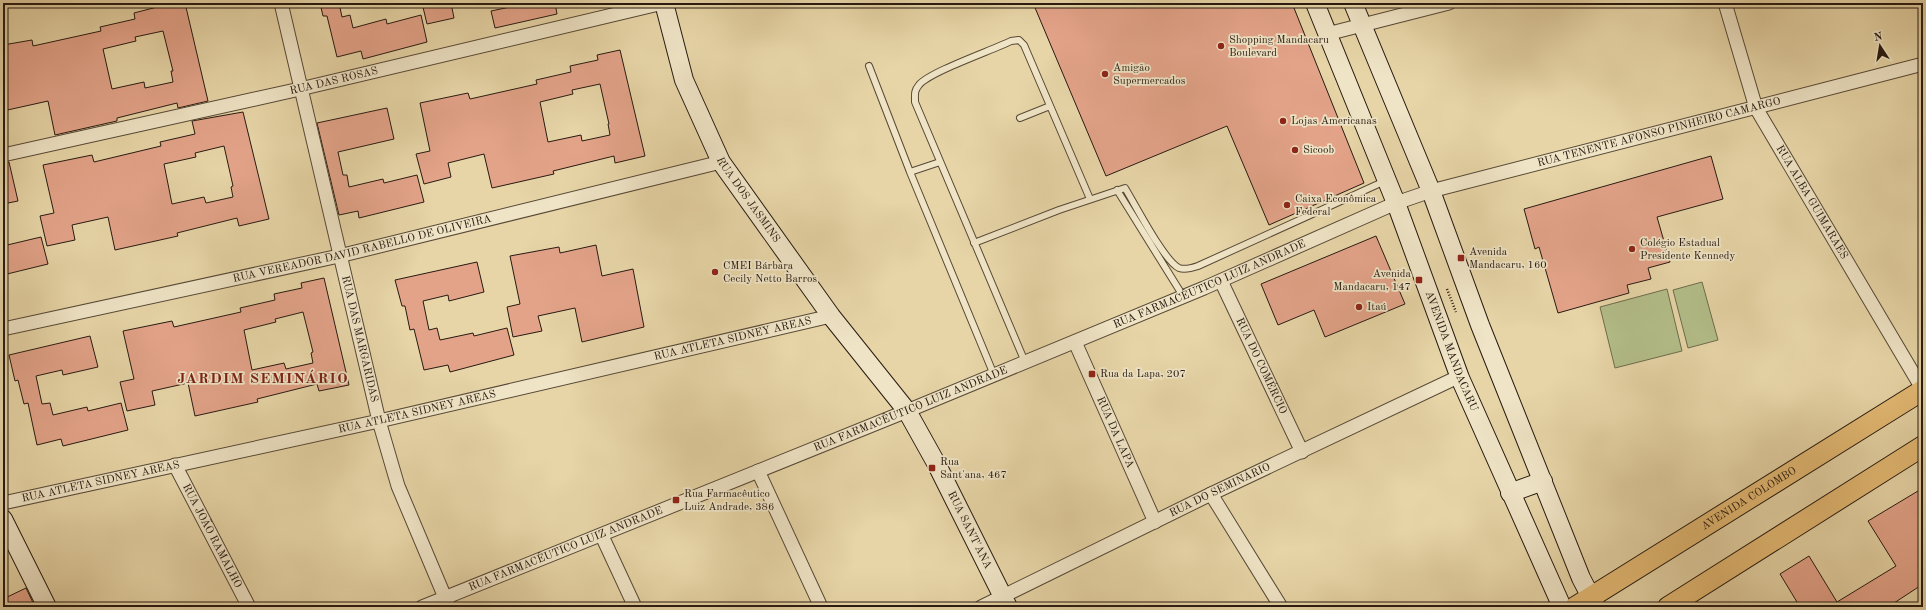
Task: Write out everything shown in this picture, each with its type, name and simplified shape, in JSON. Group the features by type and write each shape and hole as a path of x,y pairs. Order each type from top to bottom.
{"main road":[{"name":"RUA DOS JASMINS","path":"664,3 684,80 721,162 765,227 831,316 907,411"},
{"name":"AVENIDA MANDACARU","path":"1315,3 1396,203 1460,376 1510,493 1562,607"},
{"path":"1353,3 1431,191 1480,325 1582,578 1594,602"},
{"name":"AVENIDA COLOMBO","path":"1575,607 1594,602 1923,390"},
{"name":"RUA SANT'ANA","path":"907,411 936,463 1005,602"},
{"path":"1668,607 1923,446"},
{"path":"1510,493 1543,481"},
{"path":"3,519 47,607"}],"street":[{"name":"RUA DAS MARGARIDAS","path":"281,3 339,256 379,421 398,486 446,603"},
{"name":"RUA DAS ROSAS","path":"3,155 300,89 664,3"},
{"path":"1327,34 1449,3"},
{"name":"RUA ALBA GUIMARÃES","path":"1725,3 1756,108 1923,390"},
{"name":"RUA TENENTE AFONSO PINHEIRO CAMARGO","path":"1396,203 1431,191 1923,64"},
{"name":"RUA VEREADOR DAVID RABELLO DE OLIVEIRA","path":"3,329 339,256 721,162"},
{"name":"RUA FARMACÊUTICO LUIZ ANDRADE","path":"422,607 446,603 758,471 1075,342 1396,203"},
{"name":"RUA DO COMÉRCIO","path":"1221,280 1302,452"},
{"name":"RUA ATLETA SIDNEY AREAS","path":"3,503 379,421 831,316"},
{"name":"RUA DA LAPA","path":"1075,342 1155,522"},
{"name":"RUA DO SEMINÁRIO","path":"981,607 1005,602 1155,522 1211,494 1460,376"},
{"name":"RUA JOÃO RAMALHO","path":"175,466 248,607"},
{"path":"758,471 821,607"},
{"path":"1211,494 1281,607"},
{"path":"602,536 635,607"}],"lane":[{"path":"1025,362 915,102 914,92 920,83 934,74 1011,41 1019,40 1024,45 1090,199"},
{"path":"869,66 910,172 994,375"},
{"path":"1020,118 1050,106"},
{"path":"910,172 940,162"},
{"path":"974,244 1090,199 1126,188 1167,256 1179,268 1188,269 1198,266 1386,180"},
{"path":"1117,190 1183,296"}],"green space":[{"path":"1702,282 1718,340 1688,348 1673,290"},
{"path":"1667,289 1682,351 1615,368 1600,307"}],"building":[{"path":"161,3 185,3 208,101 178,108 177,103 117,118 117,121 55,135 48,101 3,111 3,45 32,40 33,46 101,31 100,27 135,19 134,13 161,6","holes":["163,31 173,71 171,71 173,82 145,88 144,82 112,89 103,49 136,41 135,37"]},
{"path":"320,3 339,3 342,17 350,15 353,28 386,19 387,24 421,15 427,42 363,59 361,51 337,57 327,16 323,16"},
{"path":"422,3 451,3 454,18 427,24"},
{"path":"529,3 555,3 557,14 495,28 491,11"},
{"path":"1033,3 1292,3 1364,183 1269,225 1227,126 1106,176"},
{"path":"620,50 645,156 615,163 614,156 553,171 554,174 492,188 484,154 448,163 451,177 424,184 416,154 430,151 420,103 468,93 470,99 537,84 536,80 571,72 570,66 598,60 597,55","holes":["600,84 610,135 582,141 581,135 548,142 540,102 573,94 572,90"]},
{"path":"387,108 394,139 338,152 343,175 347,175 349,187 383,179 384,183 417,175 424,202 359,218 358,211 339,215 317,123"},
{"path":"243,112 269,219 239,226 237,218 177,233 178,236 115,250 108,217 72,225 75,240 47,246 40,216 54,213 43,165 92,155 94,162 161,146 160,142 195,134 192,121","holes":["224,146 233,186 231,187 233,197 206,203 204,197 172,204 164,164 196,157 195,153"]},
{"path":"1711,156 1723,199 1657,217 1670,262 1648,268 1651,279 1627,285 1629,293 1558,313 1539,247 1535,249 1524,209"},
{"path":"9,162 18,201 3,204 3,163"},
{"path":"1376,236 1405,304 1325,337 1314,310 1278,325 1261,284"},
{"path":"41,237 48,264 3,275 3,246"},
{"path":"596,245 602,276 633,269 644,327 582,342 575,308 538,316 542,331 513,337 507,307 520,304 510,256 559,247 560,253"},
{"path":"477,262 484,292 449,301 448,295 423,301 429,330 437,328 440,340 473,333 474,336 507,328 514,355 450,372 448,365 424,370 414,329 410,330 405,306 402,306 395,280"},
{"path":"324,278 349,385 319,391 317,384 257,399 258,402 195,416 188,383 152,391 155,405 127,411 120,382 134,379 123,331 172,321 174,327 241,312 240,308 275,300 274,294 302,288 301,283","holes":["303,312 313,352 311,353 313,363 286,369 284,363 252,370 244,330 276,322 275,319"]},
{"path":"90,336 98,367 63,375 62,370 36,376 42,404 50,403 53,415 87,407 88,411 121,403 128,430 63,446 61,439 37,445 28,403 24,404 18,380 15,381 9,355"},
{"path":"1923,488 1923,584 1888,607 1800,607 1780,574 1809,556 1837,602 1896,566 1868,521"},
{"path":"26,588 35,607 3,607 3,599"}],"place":[{"name":"Shopping Mandacaru Boulevard","path":"1221,46"},
{"name":"Amigão Supermercados","path":"1105,74"},
{"name":"Lojas Americanas","path":"1283,121"},
{"name":"Sicoob","path":"1295,150"},
{"name":"Caixa Econômica Federal","path":"1287,205"},
{"name":"Colégio Estadual Presidente Kennedy","path":"1632,249"},
{"name":"Avenida Mandacaru, 160","path":"1461,258"},
{"name":"CMEI Bárbara Cecily Netto Barros","path":"715,272"},
{"name":"Avenida Mandacaru, 147","path":"1419,280"},
{"name":"Itaú","path":"1359,307"},
{"name":"Rua da Lapa, 207","path":"1092,374"},
{"name":"Rua Sant'ana, 467","path":"932,468"},
{"name":"Rua Farmacêutico Luiz Andrade, 386","path":"676,500"}],"district":[{"name":"JARDIM SEMINÁRIO","path":"263,379"}]}
